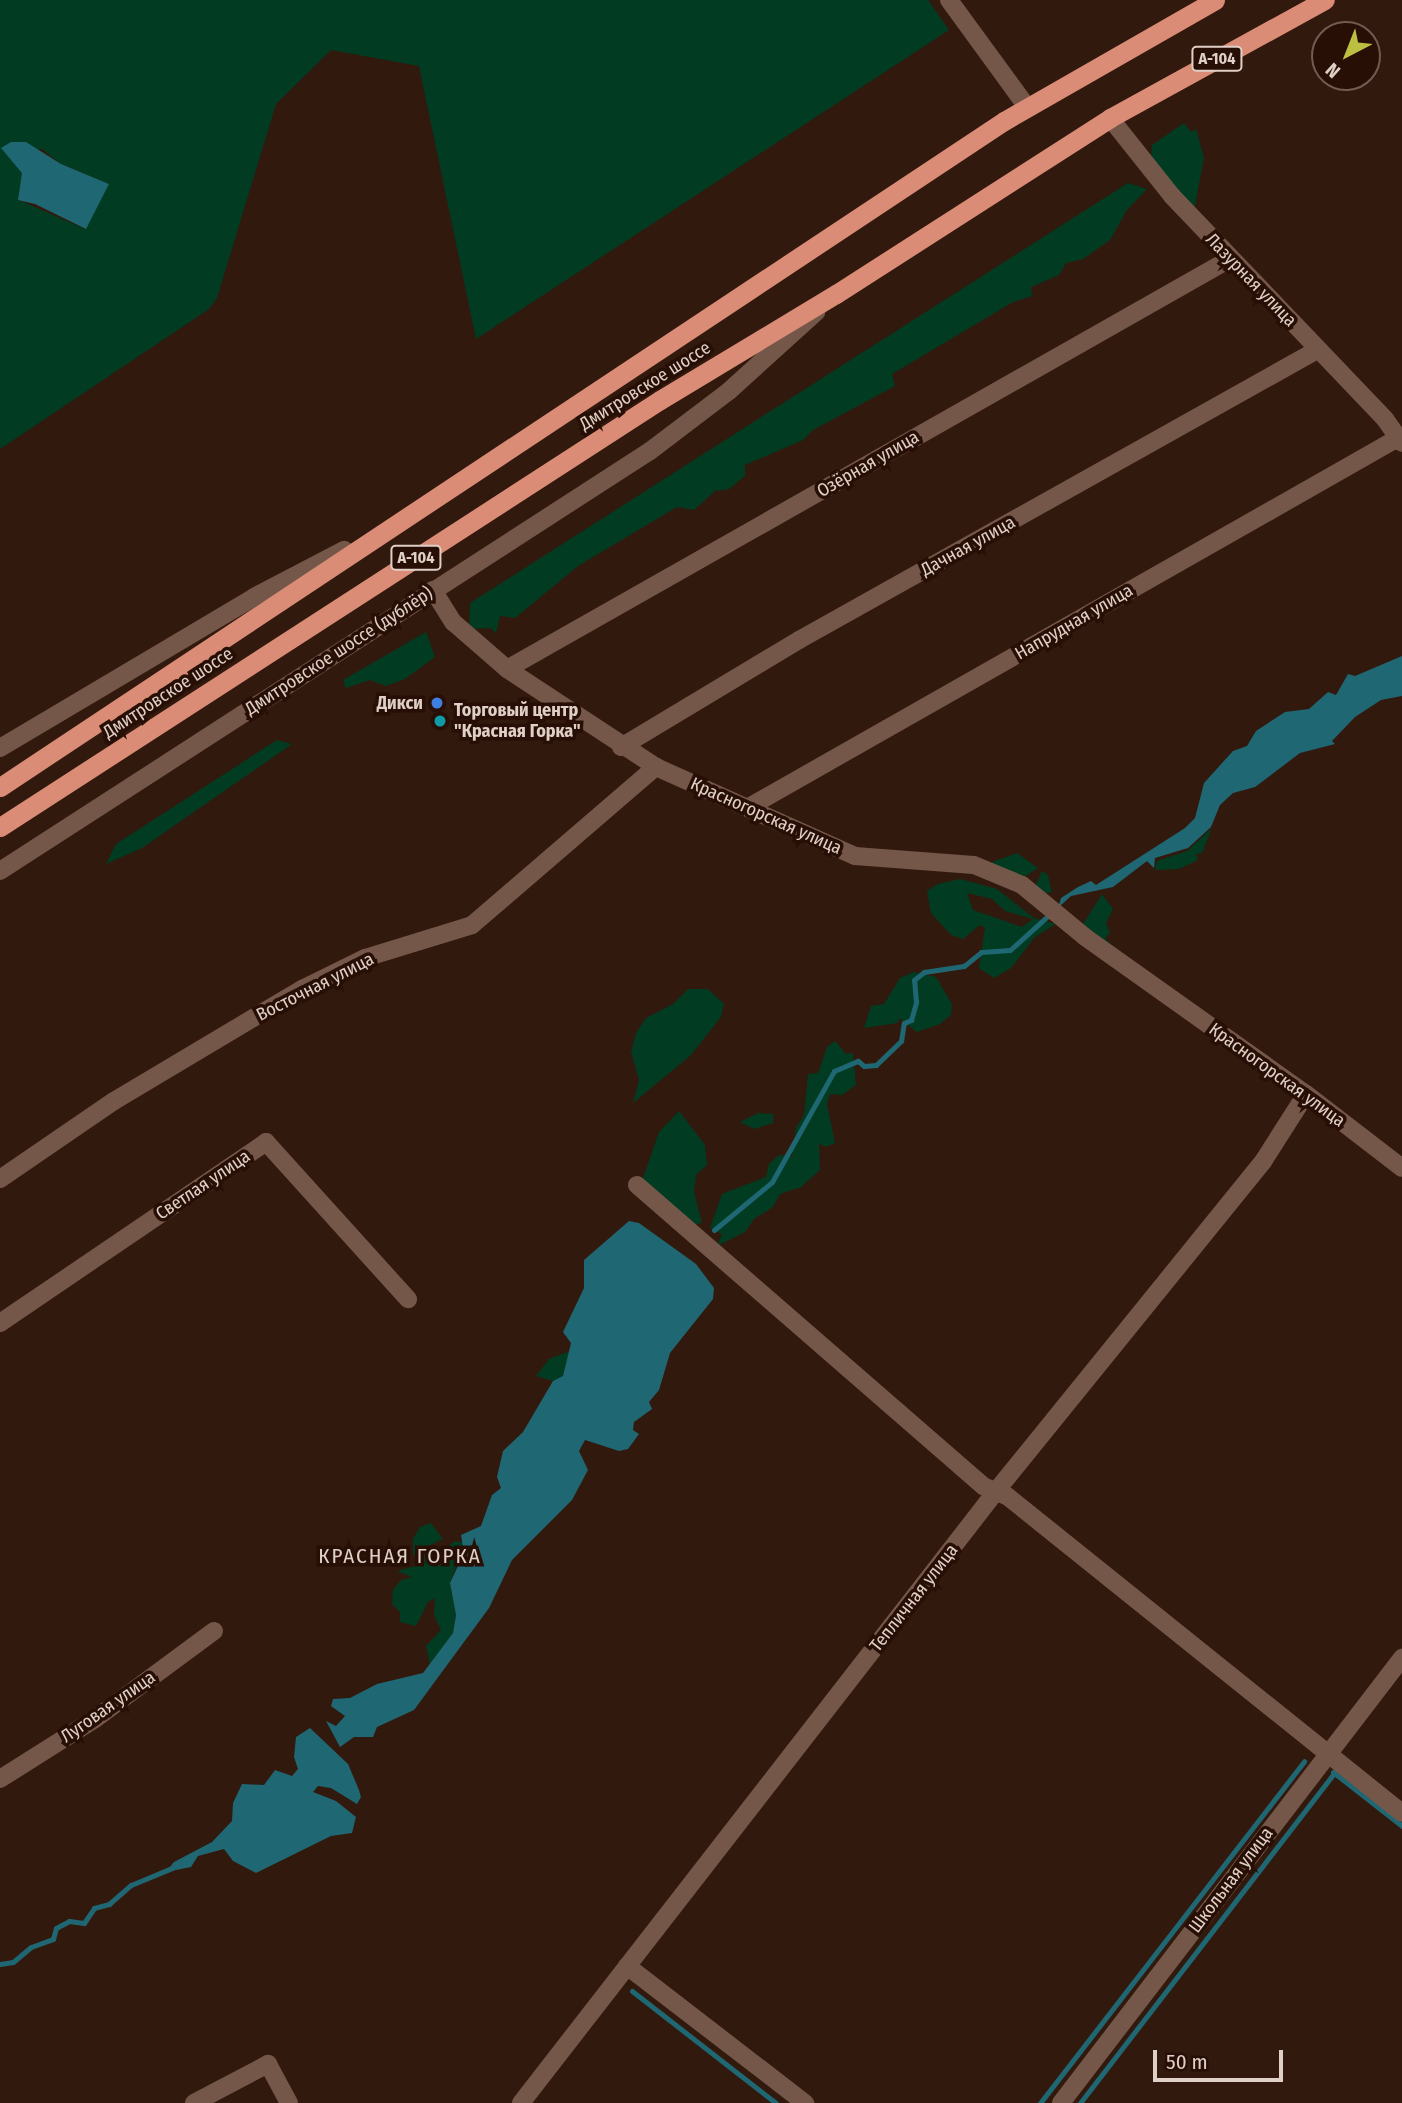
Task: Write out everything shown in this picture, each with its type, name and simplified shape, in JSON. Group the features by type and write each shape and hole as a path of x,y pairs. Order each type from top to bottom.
{"highway":[{"name":"Дмитровское шоссе","path":"0,788 397,522 1027,107 1215,0"},
{"name":"Дмитровское шоссе","path":"0,827 660,400 836,294 1110,118 1325,0"}],"street":[{"path":"949,0 1027,107"},
{"name":"Лазурная улица","path":"1110,118 1230,259 1400,440"},
{"name":"Озёрная улица","path":"507,669 1230,259"},
{"name":"Дмитровское шоссе (дублёр)","path":"0,871 650,450 729,391 836,294"},
{"name":"Дачная улица","path":"621,747 799,640 1317,350"},
{"name":"Напрудная улица","path":"749,807 1400,440"},
{"path":"0,748 254,597 397,522"},
{"name":"Красногорская улица","path":"433,590 453,622 507,669 621,747 656,767 855,856 974,865 1002,874 1306,1094 1402,1168"},
{"name":"Восточная улица","path":"0,1179 114,1101 302,989 365,958 472,925 656,767"},
{"name":"Тепличная улица","path":"522,2103 998,1490 1264,1160 1306,1094"},
{"name":"Светлая улица","path":"0,1323 266,1142 408,1299"},
{"path":"637,1185 983,1486 998,1490 1402,1813"},
{"name":"Луговая улица","path":"0,1779 95,1719 214,1631"},
{"name":"Школьная улица","path":"1061,2103 1402,1658"},
{"path":"627,1966 805,2103"},
{"path":"194,2103 268,2064 289,2103"}],"green space":[{"path":"0,0 928,0 949,30 476,339 419,66 331,50 276,104 217,298 209,309 0,449","holes":["2,148 42,149 61,164 109,184 85,229 19,200 23,173"]},
{"path":"1184,123 1191,132 1196,129 1204,158 1194,211 1151,161 1152,145"},
{"path":"1128,183 1147,189 1127,210 1110,240 1083,259 1066,263 1059,275 1031,287 1032,296 1013,302 892,374 895,386 813,430 803,440 745,465 745,476 729,489 715,491 694,510 677,507 578,566 515,618 500,616 496,633 491,628 469,629 470,603"},
{"path":"426,632 435,657 405,679 386,686 370,680 346,688 343,680"},
{"path":"277,740 292,744 142,848 106,864 116,844"},
{"path":"1212,828 1202,853 1196,854 1198,860 1179,869 1155,870 1157,861 1187,851"},
{"path":"1017,853 1038,868 1021,879 984,865"},
{"path":"1042,871 1048,875 1052,892 1040,894 1034,889"},
{"path":"960,879 997,889 1034,918 1056,924 1035,937 1011,968 994,978 979,968 985,928 980,925 963,939 951,935 931,913 927,891 938,884","holes":["967,893 992,899 1005,911 1033,919 1022,927 973,910"]},
{"path":"1102,894 1113,909 1106,923 1110,933 1105,938 1114,948 1083,924"},
{"path":"914,972 936,977 952,1004 951,1015 940,1024 917,1032 899,1018 898,1023 864,1028 871,1006 884,1004 900,978"},
{"path":"688,989 708,989 724,1004 721,1017 691,1055 633,1103 639,1080 631,1052 636,1033 646,1018 673,1004"},
{"path":"835,1041 846,1054 853,1053 856,1085 842,1095 830,1094 827,1104 835,1143 825,1147 819,1143 820,1170 801,1187 780,1194 773,1207 754,1219 745,1232 717,1246 722,1234 710,1228 722,1194 766,1177 769,1164 779,1155 792,1156 796,1128 804,1115 808,1074 818,1073 827,1047"},
{"path":"679,1111 705,1145 707,1165 696,1175 694,1192 702,1223 691,1225 642,1181 659,1132"},
{"path":"758,1113 773,1114 773,1123 754,1129 740,1122"},
{"path":"570,1351 563,1376 553,1381 536,1376 549,1359"},
{"path":"431,1523 443,1539 428,1546 430,1552 438,1554 455,1541 465,1543 450,1583 456,1615 453,1633 430,1665 426,1646 441,1630 434,1615 435,1598 428,1602 416,1626 400,1622 400,1612 392,1604 393,1590 401,1580 412,1577 397,1571 426,1563 413,1554 413,1539 420,1527"}],"water":[{"path":"11,142 26,142 61,164 109,184 86,229 35,204 18,200 22,173 1,148"},
{"path":"1402,656 1402,696 1381,700 1355,717 1332,741 1335,744 1300,753 1255,787 1233,793 1220,805 1211,827 1188,848 1155,858 1154,868 1147,861 1113,887 1071,896 1058,908 1061,898 1078,887 1091,881 1096,885 1185,828 1195,818 1204,783 1233,751 1247,746 1256,731 1285,712 1309,709 1328,692 1336,695 1348,674 1355,676"},
{"path":"629,1221 639,1223 696,1264 714,1288 713,1299 670,1353 659,1390 649,1402 652,1409 634,1422 633,1430 639,1434 628,1449 619,1451 585,1440 579,1451 588,1470 572,1500 512,1560 489,1608 414,1710 377,1727 373,1737 354,1737 340,1747 326,1721 336,1726 345,1716 331,1706 333,1699 350,1698 377,1684 423,1673 453,1633 456,1615 450,1583 464,1553 461,1535 481,1526 492,1495 501,1488 497,1477 503,1451 523,1432 553,1381 563,1376 571,1343 563,1332 584,1288 584,1260"},
{"path":"310,1728 348,1764 359,1790 361,1797 357,1804 331,1788 318,1786 313,1792 336,1801 356,1817 352,1833 331,1836 256,1873 233,1861 224,1849 198,1856 191,1867 166,1872 174,1862 212,1842 232,1821 233,1803 242,1784 264,1785 275,1770 292,1776 298,1769 294,1757 296,1737"}],"waterway":[{"path":"714,1230 772,1182 834,1071 858,1061 864,1066 876,1065 901,1041 904,1023 911,1020 916,1002 914,980 924,972 964,966 981,952 1010,950 1051,913"},
{"path":"1040,2103 1304,1761"},
{"path":"1333,1772 1402,1826"},
{"path":"1080,2103 1335,1772"},
{"path":"0,1964 13,1962 31,1947 53,1939 56,1928 69,1921 84,1923 94,1908 109,1904 131,1885 172,1868"},
{"path":"632,1991 776,2103"}],"place":[{"name":"Дикси","path":"437,703"},
{"name":"Торговый центр \"Красная Горка\"","path":"440,721"}],"district":[{"name":"КРАСНАЯ ГОРКА","path":"400,1556"}]}
